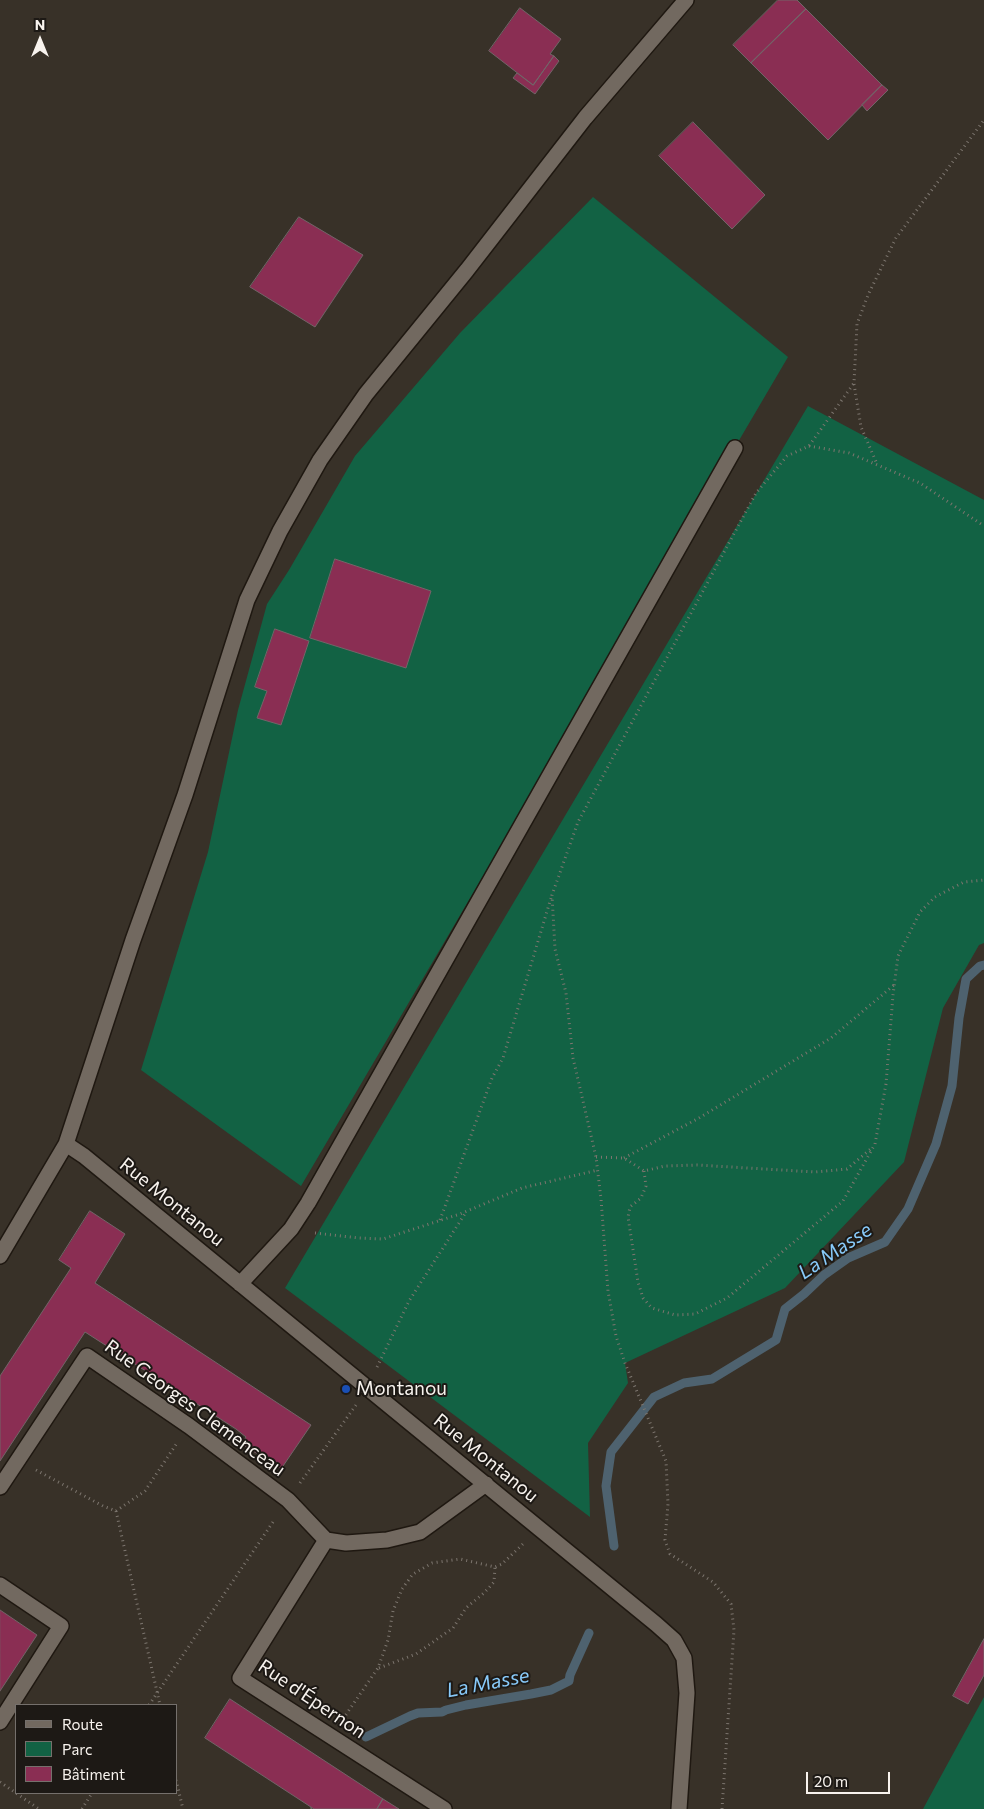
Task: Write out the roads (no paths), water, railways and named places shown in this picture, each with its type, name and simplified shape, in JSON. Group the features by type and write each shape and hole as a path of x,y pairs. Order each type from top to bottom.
{"street":[{"path":"0,1256 66,1144 133,940 185,795 247,600 280,531 320,460 366,394 467,270 585,118 686,0"},
{"path":"240,1284 291,1229 308,1203 735,448"},
{"name":"Rue Montanou","path":"66,1144 84,1156 540,1528 674,1640 684,1658 687,1693 679,1809"},
{"name":"Rue Georges Clemenceau","path":"0,1487 87,1356 189,1426 288,1500 326,1540"},
{"path":"326,1540 346,1543 388,1540 420,1532 486,1484"},
{"name":"Rue d'Épernon","path":"326,1540 240,1678 444,1809"},
{"path":"0,1585 61,1626 0,1722"}],"waterway":[{"name":"La Masse","path":"614,1546 606,1486 611,1452 654,1397 684,1383 712,1379 776,1340 785,1309 824,1275 848,1258 885,1242 908,1209 936,1144 952,1086 959,1018 966,979 980,966 984,965"},
{"name":"La Masse","path":"366,1737 418,1713 442,1712 466,1705 551,1690 569,1681 589,1633"}],"place":[{"name":"Montanou","path":"346,1389"}]}
